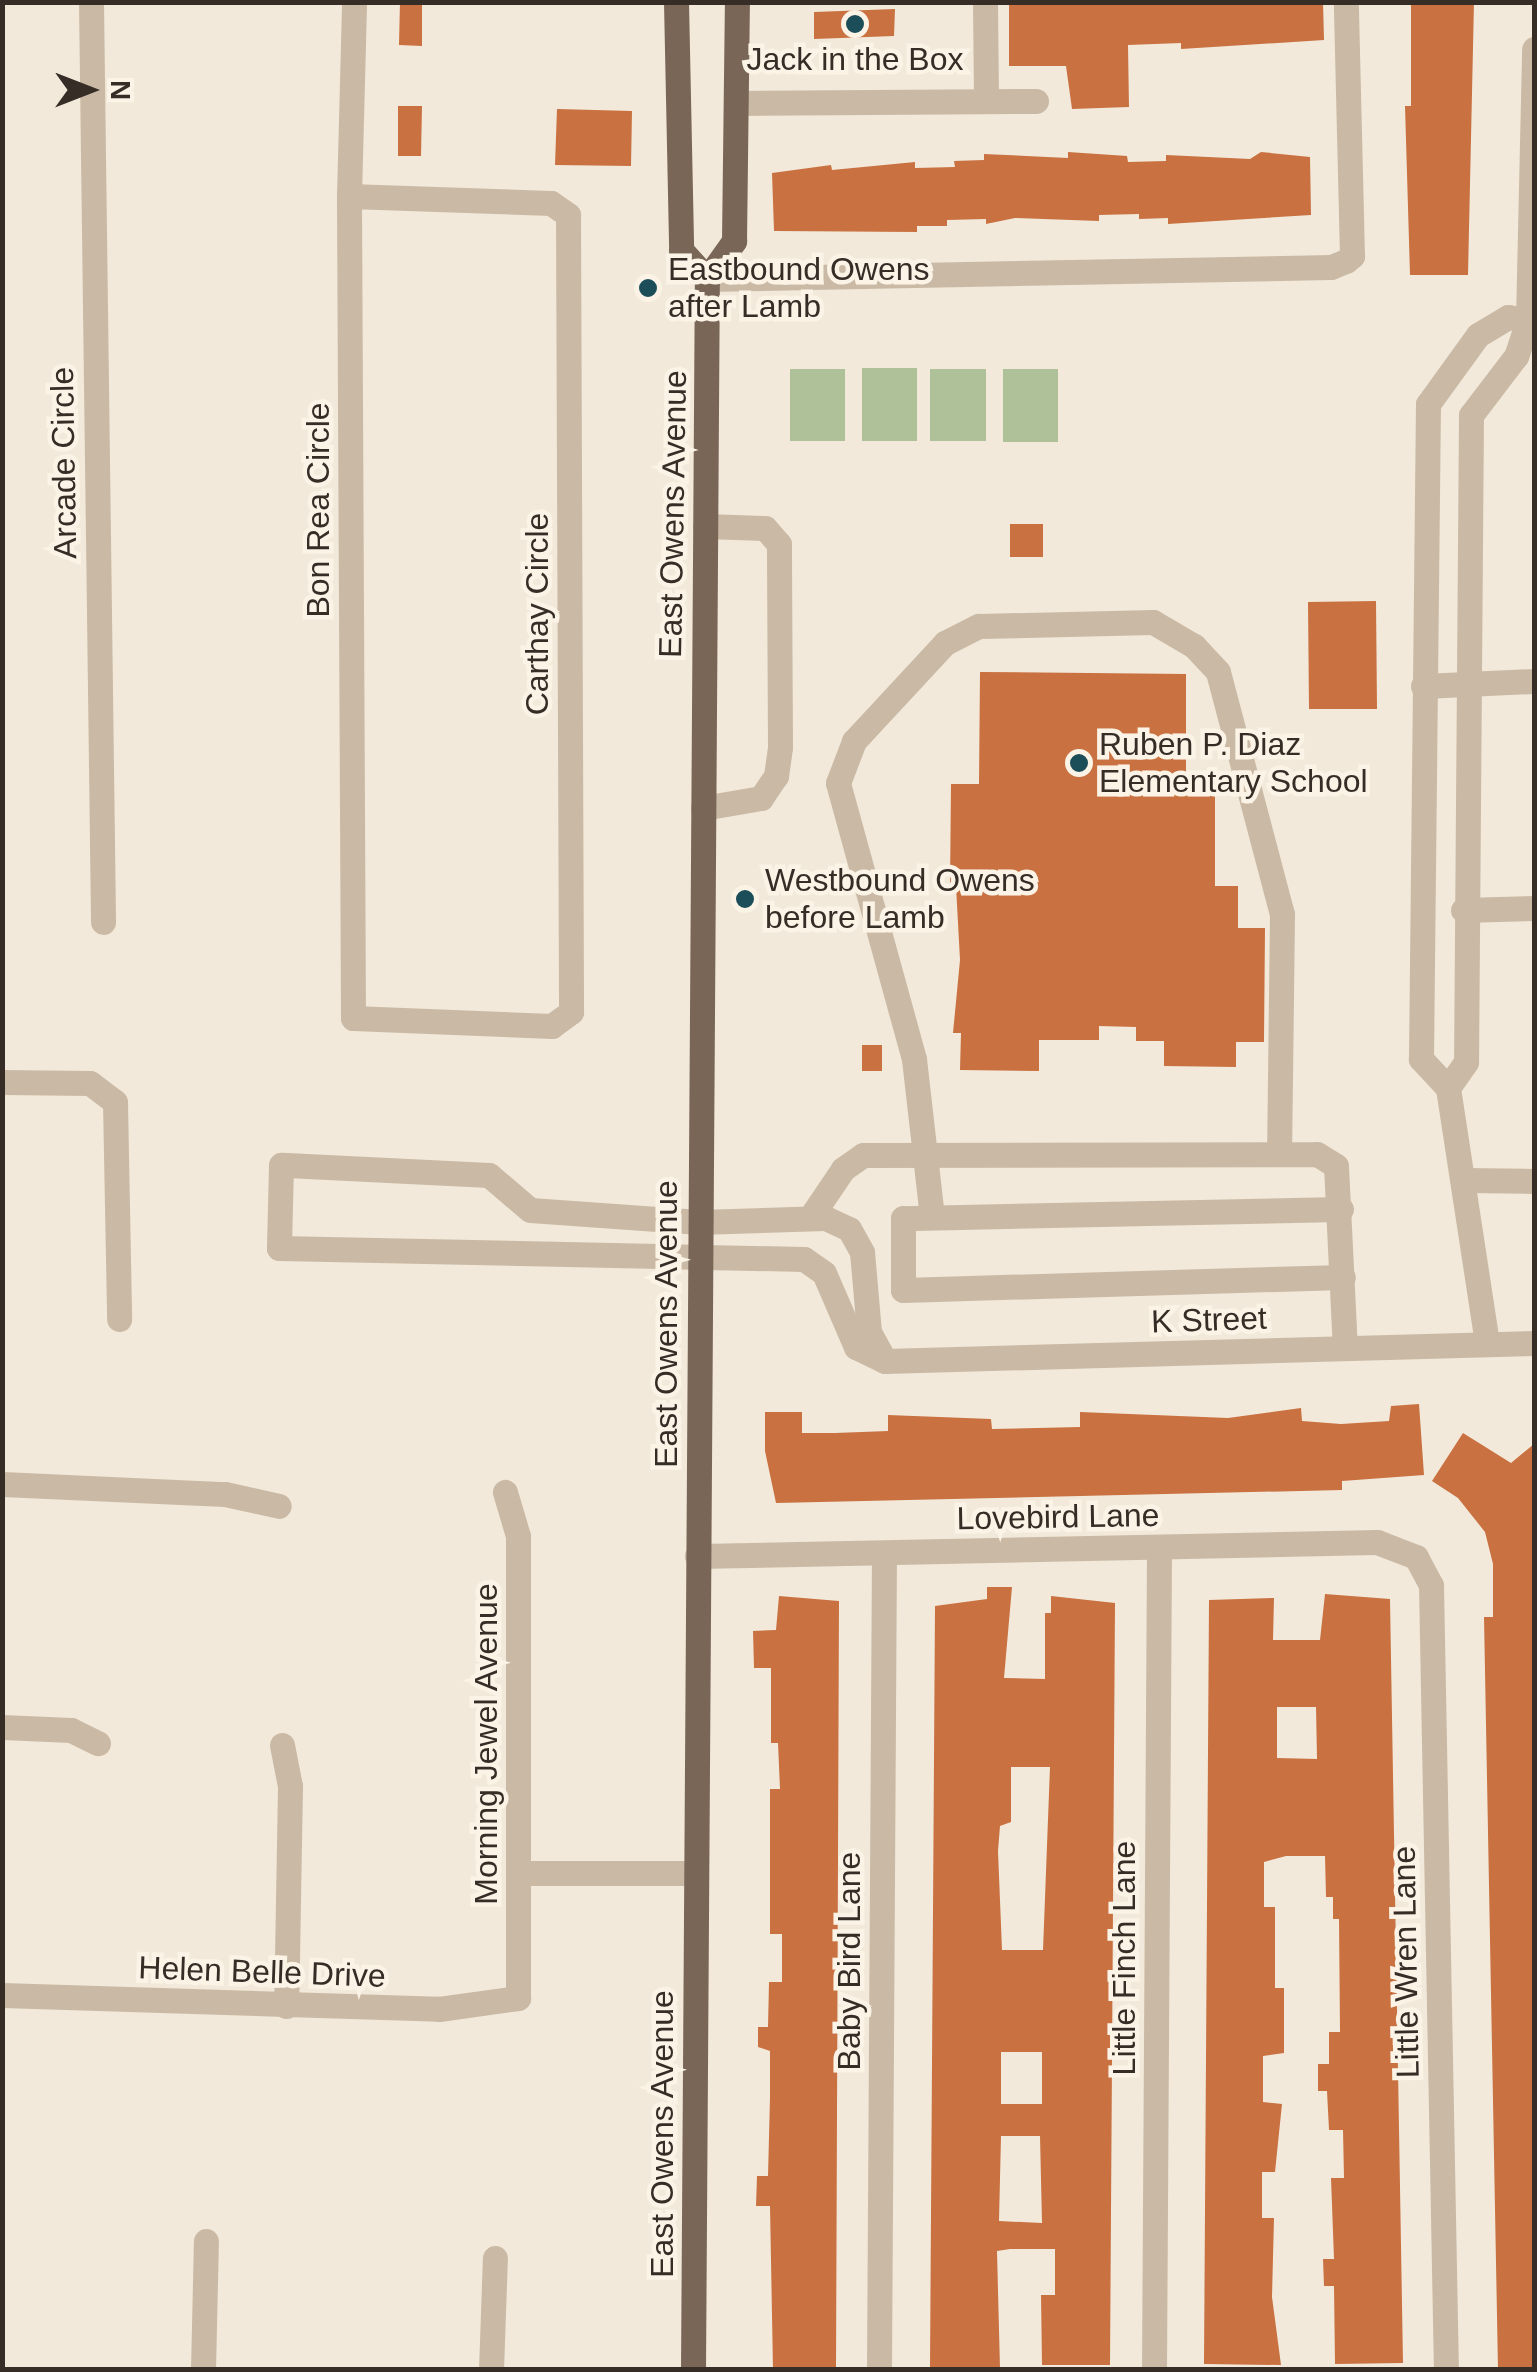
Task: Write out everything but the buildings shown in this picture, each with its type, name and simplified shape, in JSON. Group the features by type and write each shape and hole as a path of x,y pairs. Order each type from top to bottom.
{"main road":[{"path":"676,2 681,250 708,279 734,242 737,2"},
{"name":"East Owens Avenue","path":"693,2370 698,1222 708,279"}],"street":[{"name":"Arcade Circle","path":"91,2 103,922"},
{"name":"Bon Rea Circle","path":"353,1018 349,196 354,2"},
{"path":"985,2 986,101"},
{"path":"708,279 1332,266 1346,261 1352,256 1346,2"},
{"path":"1448,1088 1466,1062 1463,910 1471,414 1516,356 1528,320 1534,49"},
{"path":"738,103 1036,100"},
{"name":"Carthay Circle","path":"349,196 551,203 568,215 572,1012 552,1026 353,1018"},
{"path":"1487,1344 1448,1088 1421,1059 1428,404 1478,335 1508,317 1528,320"},
{"path":"702,808 761,798 776,776 780,728 779,544 765,528 705,526"},
{"path":"932,1217 928,1154 914,1059 842,817 838,783 854,741 945,642 979,626 1153,622 1194,646 1218,672 1282,914 1279,1152"},
{"path":"1423,686 1534,681"},
{"path":"1463,910 1534,908"},
{"path":"2,1082 90,1084 115,1102 119,1319"},
{"path":"812,1215 844,1169 863,1155 1316,1154 1336,1166 1342,1209 1346,1348"},
{"path":"281,1165 488,1175 530,1210 698,1222 812,1215 850,1229 862,1252 869,1332 885,1361 856,1347 824,1272 804,1259 279,1248 281,1165"},
{"path":"1464,1180 1534,1181"},
{"path":"1342,1209 903,1218 903,1290 1343,1277"},
{"name":"K Street","path":"885,1361 1534,1343"},
{"path":"2,1484 226,1494 279,1506"},
{"name":"Morning Jewel Avenue","path":"505,1492 518,1536 518,1998"},
{"name":"Lovebird Lane","path":"697,1556 1377,1542 1416,1557"},
{"name":"Little Finch Lane","path":"1154,2370 1159,1548"},
{"name":"Baby Bird Lane","path":"879,2370 884,1554"},
{"name":"Little Wren Lane","path":"1416,1557 1431,1585 1446,2370"},
{"path":"2,1727 71,1730 98,1743"},
{"path":"282,1744 290,1786 286,2006"},
{"path":"519,1873 695,1873"},
{"name":"Helen Belle Drive","path":"2,1995 440,2009 518,1998"},
{"path":"203,2370 206,2241"},
{"path":"492,2370 496,2258"}],"green space":[{"path":"862,368 917,368 917,441 862,441"},
{"path":"790,369 845,369 845,441 790,441"},
{"path":"930,369 986,369 986,441 930,441"},
{"path":"1003,369 1058,369 1058,442 1003,442"}],"place":[{"name":"Jack in the Box","path":"855,24"},
{"name":"Eastbound Owens after Lamb","path":"648,288"},
{"name":"Ruben P. Diaz Elementary School","path":"1079,763"},
{"name":"Westbound Owens before Lamb","path":"745,899"}]}
